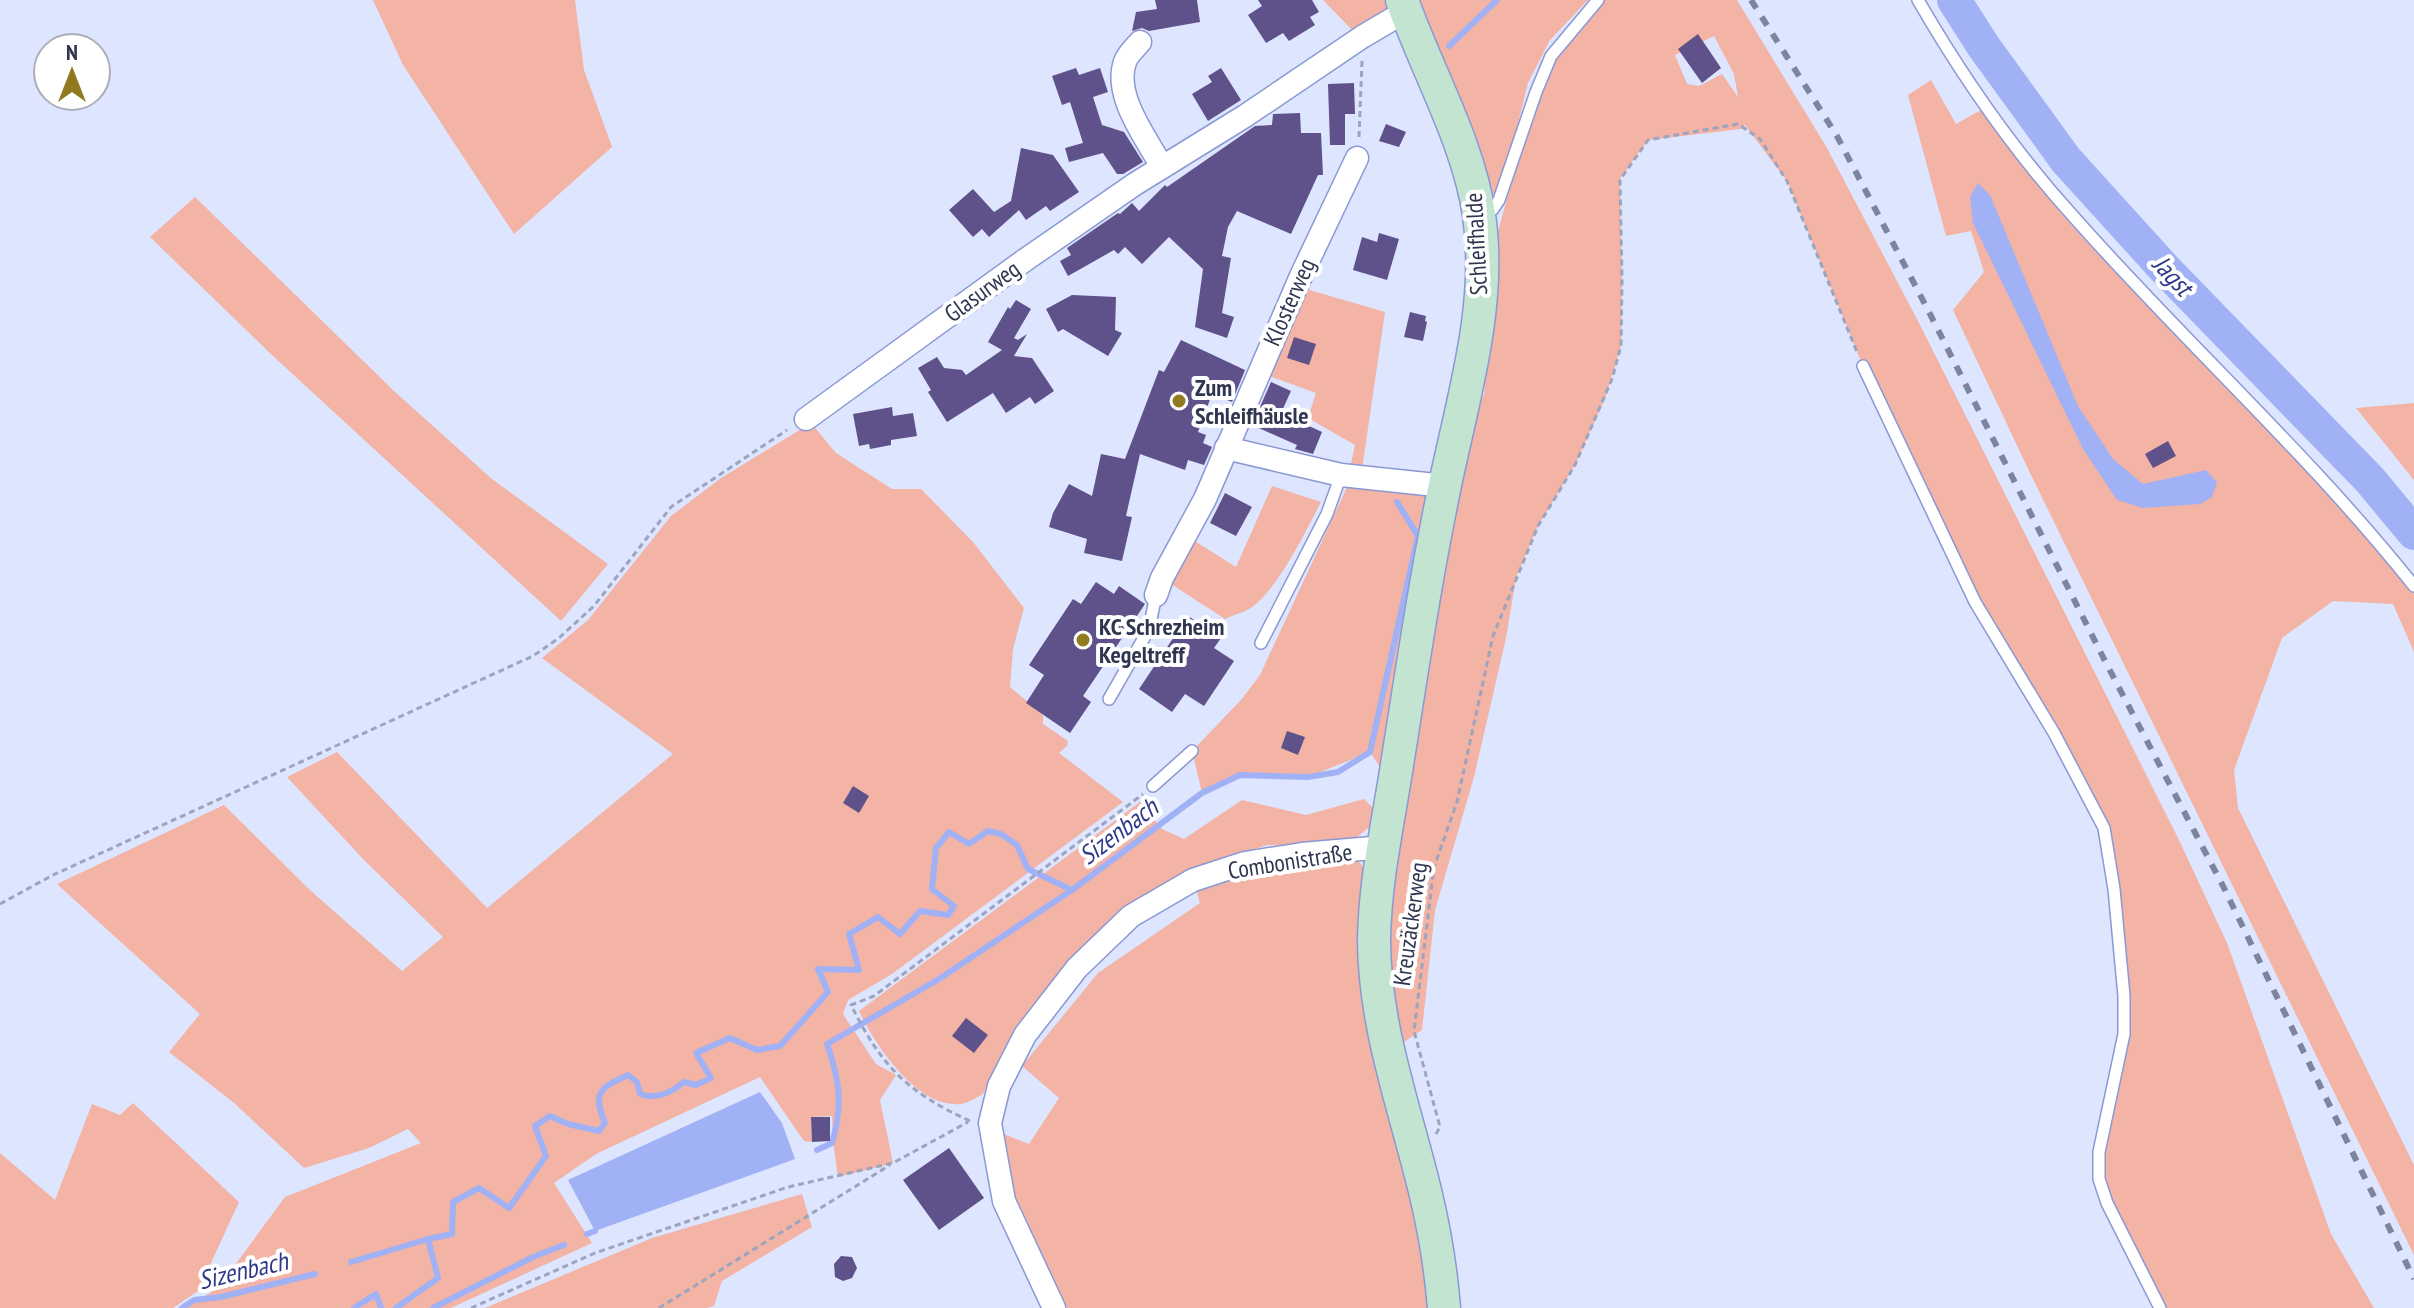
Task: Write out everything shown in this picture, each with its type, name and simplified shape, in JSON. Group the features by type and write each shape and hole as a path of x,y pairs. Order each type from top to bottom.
{"main road":[{"name":"Schleifhalde","path":"1404,5 1473,180 1480,218 1483,279 1469,371 1426,581 1384,847 1374,940 1381,1016 1441,1266 1444,1308"}],"street":[{"name":"Glasurweg","path":"806,419 1025,260 1162,167 1245,116 1404,5"},
{"path":"1140,42 1125,61 1124,91 1162,167"},
{"name":"Klosterweg","path":"1156,595 1205,499 1294,290 1357,158"},
{"path":"1226,448 1341,475 1445,486"},
{"name":"Combonistraße","path":"1054,1308 1004,1201 990,1123 999,1086 1025,1035 1077,968 1131,916 1193,880 1245,863 1302,854 1384,847"}],"lane":[{"path":"1480,218 1493,209 1499,200 1551,56 1598,0"},
{"path":"1918,0 1945,46 2001,125 2072,216 2306,459 2414,586"},
{"path":"1863,366 1975,602 2054,733 2104,828 2115,904 2124,1021 2118,1072 2099,1152 2099,1179 2107,1203 2160,1308"},
{"path":"1261,643 1327,514 1341,475"},
{"path":"1109,699 1149,629 1156,595"},
{"path":"1153,786 1192,751"}],"path":[{"path":"1357,158 1362,37"},
{"name":"Kreuzäckerweg","path":"1418,1168 1440,1127 1414,1031 1434,867 1457,802 1493,636 1538,526 1575,465 1612,379 1621,346 1620,180 1648,140 1738,124 1760,139 1787,181 1863,366"},
{"path":"0,904 53,875 533,656 559,638 594,606 671,507 711,478 806,419"},
{"path":"659,1308 893,1163 970,1121 920,1096 896,1075 870,1044 851,1005 874,996 1153,786"},
{"path":"471,1308 595,1253 788,1187 893,1163"}],"shaded area":[{"path":"373,0 575,0 584,70 612,147 514,234 403,65"},
{"path":"1323,0 1396,0 1399,9 1357,35"},
{"path":"1416,0 1588,0 1550,40 1528,83 1503,184 1493,194 1486,192"},
{"path":"1598,0 1737,0 1827,148 1917,319 2178,838 2227,943 2331,1234 2374,1308 2161,1308 2099,1179 2124,1034 2104,828 1975,602 1863,366 1787,181 1745,125 1741,129 1648,140 1620,179 1621,346 1606,396 1575,465 1538,526 1516,578 1506,638 1474,777 1435,910 1422,1030 1393,1049 1381,940 1465,422 1484,395 1496,239 1536,92 1551,56","holes":["1714,36 1734,74 1738,97 1722,74 1699,86 1687,84 1675,55"]},
{"path":"1931,80 1956,124 1981,110 2075,229 2291,454 2414,594 2414,652 2393,604 2333,601 2282,638 2234,770 2238,808 2414,1165 2414,1255 1953,310 1984,272 1971,231 1946,236 1908,95"},
{"path":"195,197 394,391 492,479 608,564 561,621 273,356 150,237"},
{"path":"1299,287 1385,312 1362,469 1350,468 1355,445 1308,418 1316,393 1261,373"},
{"path":"2414,403 2414,480 2356,408"},
{"path":"811,423 836,453 892,489 921,489 973,542 1024,608 1013,649 1010,687 1043,715 1043,724 1068,741 1059,753 1123,802 892,974 848,1000 843,1014 876,1064 896,1075 880,1100 893,1163 838,1177 832,1116 811,1117 812,1142 804,1141 760,1077 596,1154 554,1183 592,1243 451,1308 186,1308 218,1288 285,1197 421,1143 408,1129 369,1148 304,1168 233,1102 169,1052 200,1014 57,884 224,805 311,891 402,971 443,937 363,859 287,777 337,752 487,908 673,754 542,658 588,620 671,516 721,478"},
{"path":"1348,485 1445,486 1393,787 1370,752 1308,777 1240,775 1202,793 1192,751 1241,700 1260,675"},
{"path":"1272,486 1321,502 1290,560 1259,601 1225,619 1168,582 1193,540 1236,567"},
{"path":"1364,799 1382,817 1357,837 1307,845 1267,845 1185,872 1124,912 1067,962 1014,1029 983,1094 969,1101 944,1103 913,1085 875,1040 859,1011 1140,802 1162,829 1184,839 1242,800 1306,815"},
{"path":"1357,859 1372,879 1436,1308 1067,1308 1008,1180 1001,1133 1029,1144 1059,1098 1022,1066 1098,973 1200,903 1193,880 1245,863"},
{"path":"133,1103 239,1202 198,1291 173,1308 0,1308 0,1153 55,1200 92,1104 120,1115"},
{"path":"802,1194 812,1227 722,1281 714,1306 485,1308 652,1238"}],"water":[{"path":"1978,183 1990,195 2078,406 2113,459 2143,484 2206,470 2217,482 2212,497 2200,504 2143,508 2117,500 2083,449 1973,223 1970,197"},
{"path":"760,1092 782,1123 795,1159 595,1231 568,1180"}],"building":[{"path":"1155,0 1197,0 1200,22 1132,31 1136,12 1157,9"},
{"path":"1258,0 1312,0 1319,12 1310,17 1315,25 1289,41 1283,33 1266,43 1248,15 1262,6"},
{"path":"1698,34 1721,68 1702,83 1678,49"},
{"path":"1076,68 1079,75 1100,68 1108,92 1093,97 1102,125 1124,132 1143,162 1123,174 1117,174 1103,153 1069,162 1065,148 1083,143 1070,102 1062,105 1052,76"},
{"path":"1221,68 1241,100 1208,121 1192,94 1212,82 1208,76"},
{"path":"1354,83 1355,114 1345,114 1345,145 1330,145 1328,84"},
{"path":"1300,113 1301,133 1321,133 1323,175 1318,175 1291,234 1237,211 1228,227 1222,256 1231,258 1222,313 1234,317 1227,338 1195,327 1203,269 1169,237 1142,264 1125,247 1118,254 1114,250 1068,276 1060,261 1071,255 1067,248 1132,203 1139,211 1165,185 1167,187 1255,126 1272,125 1273,114"},
{"path":"1386,124 1406,132 1399,147 1379,141"},
{"path":"1021,148 1053,155 1079,192 1050,211 1046,206 1026,220 1019,210 989,237 982,229 973,237 949,210 973,189 994,212 1011,201"},
{"path":"1379,233 1399,239 1387,280 1353,270 1362,237 1377,242"},
{"path":"1072,295 1116,297 1115,330 1122,333 1108,356 1063,329 1058,332 1046,309"},
{"path":"1016,300 1031,309 1014,338 1018,340 1027,334 1014,356 1032,358 1054,391 1035,404 1030,397 1006,413 993,393 947,422 928,392 931,390 918,368 937,357 944,368 962,370 966,375 1002,350 988,342 1008,307 1010,309"},
{"path":"1410,312 1426,316 1423,341 1404,337"},
{"path":"1294,337 1316,344 1309,365 1287,358"},
{"path":"1181,340 1245,370 1232,402 1212,394 1198,432 1206,435 1203,443 1212,447 1204,465 1188,460 1185,470 1140,454 1126,516 1132,517 1122,561 1084,553 1087,539 1049,527 1053,513 1069,484 1092,496 1101,454 1125,459 1159,370 1164,372"},
{"path":"1271,382 1291,391 1281,413 1322,432 1313,454 1295,449 1297,445 1252,425"},
{"path":"892,407 893,416 913,413 917,436 891,440 891,445 870,449 869,444 859,446 853,414"},
{"path":"2168,441 2176,456 2153,468 2145,454"},
{"path":"1225,493 1252,507 1236,536 1210,523"},
{"name":"KC Schrezheim Kegeltreff","path":"1096,582 1114,594 1119,586 1145,604 1083,696 1091,702 1070,733 1026,703 1044,675 1029,665 1073,599 1081,604"},
{"path":"1188,616 1221,638 1214,648 1234,661 1204,706 1185,694 1172,712 1139,689"},
{"path":"1287,731 1305,737 1298,755 1281,748"},
{"path":"853,786 869,796 859,813 843,803"},
{"path":"966,1018 988,1035 974,1053 952,1036"},
{"path":"811,1117 830,1117 830,1141 812,1142"},
{"path":"949,1148 984,1198 939,1230 903,1180"},
{"path":"841,1256 852,1257 857,1268 852,1278 843,1281 835,1277 834,1264"}],"waterway":[{"name":"Sizenbach","path":"1449,46 1497,0"},
{"name":"Jagst","path":"1954,0 2066,160 2164,268 2370,480 2414,533"},
{"name":"Sizenbach","path":"396,1308 438,1278 428,1239 452,1234 453,1202 479,1188 509,1208 546,1156 535,1126 550,1116 599,1131 605,1123 599,1104 601,1092 628,1075 637,1082 640,1094 658,1096 684,1082 696,1085 711,1078 696,1053 730,1038 757,1050 780,1046 828,992 818,969 859,970 849,934 878,917 900,934 920,911 948,915 954,906 932,889 936,848 949,832 969,844 988,831 1001,834 1017,845 1028,869 1072,890 1202,793 1240,775 1308,777 1338,772 1370,752 1418,536 1397,502"},
{"path":"817,1150 832,1143 838,1117 837,1082 827,1044 939,979 1072,890"},
{"path":"587,1234 595,1231"},
{"name":"Sizenbach","path":"351,1262 428,1239"},
{"path":"433,1308 533,1257 564,1245"},
{"name":"Sizenbach","path":"182,1308 194,1300 221,1297 315,1274"},
{"name":"Sizenbach","path":"354,1308 376,1294 381,1308"}],"railway":[{"path":"1751,0 1837,136 1928,310 2105,661 2223,886 2414,1279"}],"place":[{"name":"Zum Schleifhäusle","path":"1179,401"},
{"name":"KC Schrezheim Kegeltreff","path":"1083,640"}]}
